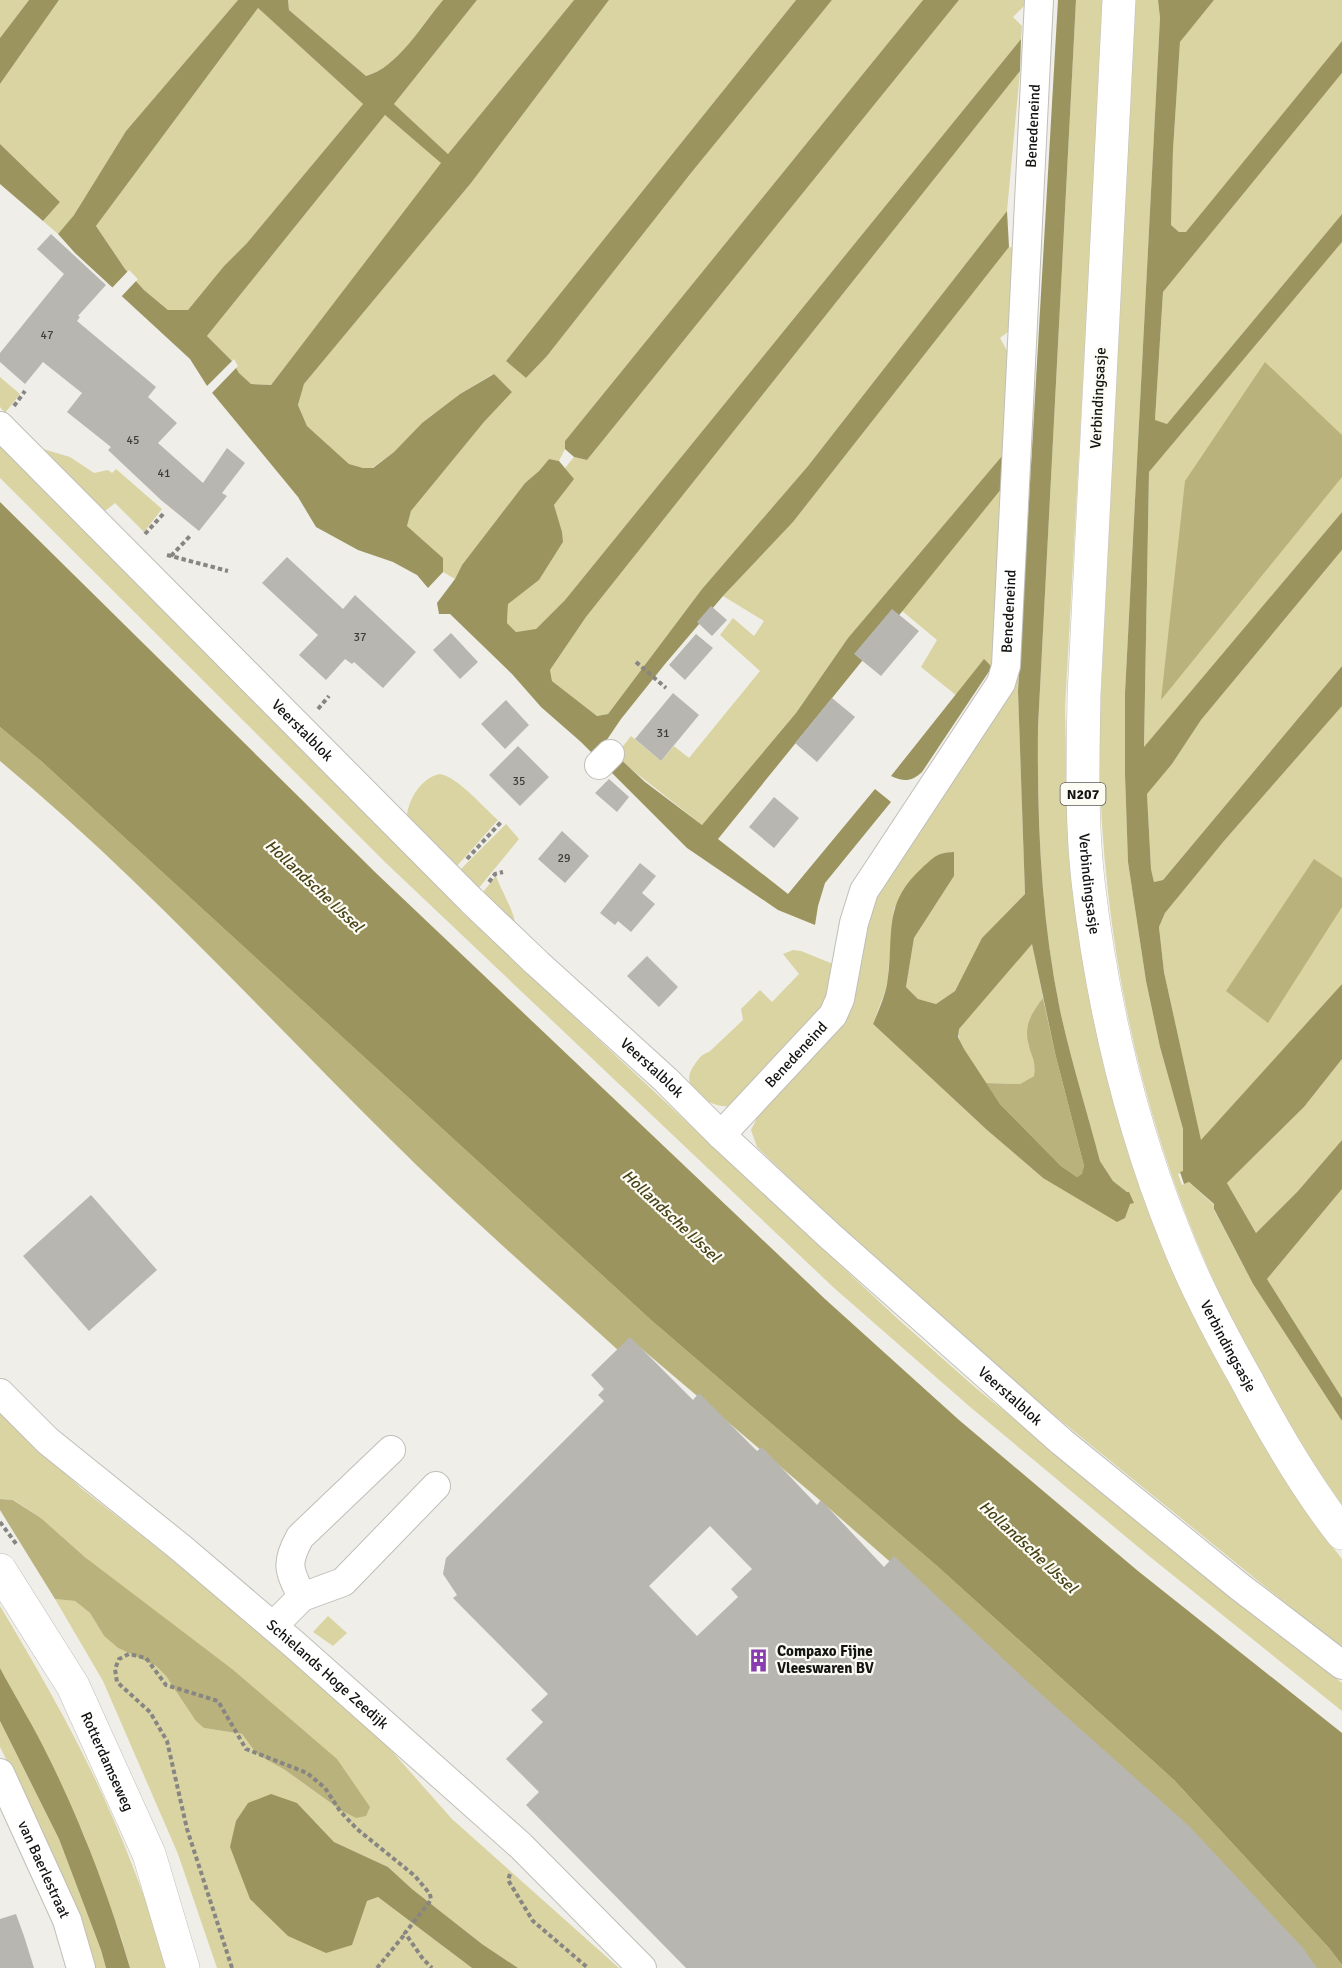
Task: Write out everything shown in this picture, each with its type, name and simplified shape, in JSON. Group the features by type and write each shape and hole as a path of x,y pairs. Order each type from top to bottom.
{"main road":[{"name":"Verbindingsasje","path":"1119,0 1084,695 1083,794 1087,858 1101,977 1122,1073 1147,1158 1176,1238 1217,1327 1270,1425 1342,1533"},
{"name":"Rotterdamseweg","path":"0,1570 73,1686 149,1854 183,1968"}],"street":[{"name":"Benedeneind","path":"722,1135 833,1015 840,999 854,923 864,891 1001,683 1006,666 1029,164 1039,0"},
{"name":"Veerstalblok","path":"0,426 465,893 830,1236 1062,1442 1240,1587 1342,1665"},
{"name":"Schielands Hoge Zeedijk","path":"0,1393 48,1441 181,1548 273,1626 521,1846 642,1968"},
{"path":"302,1597 291,1575 290,1554 300,1536 391,1450"},
{"path":"273,1626 302,1597 343,1582 436,1486"},
{"name":"van Baerlestraat","path":"0,1773 67,1920 81,1968"}],"path":[{"path":"21,396 25,390"},
{"path":"142,538 164,513"},
{"path":"166,561 191,535"},
{"path":"162,553 228,571"},
{"path":"636,662 666,688"},
{"path":"478,847 501,822"},
{"path":"495,874 503,872"},
{"path":"232,1968 188,1829 167,1741 150,1712 117,1682 115,1669 119,1659 129,1654 146,1658 166,1685 218,1701 246,1749 307,1773 325,1788 340,1811 357,1829 415,1876 430,1894 431,1900 377,1968"},
{"path":"521,1846 508,1880 533,1921 588,1968"},
{"path":"405,1933 432,1968"}],"shaded area":[{"path":"0,0 29,0 0,38"},
{"path":"59,0 238,0 126,131 74,215 58,234 43,221 60,202 0,144 0,84"},
{"path":"288,0 443,0 398,55 388,64 366,76 289,10"},
{"path":"477,0 574,0 448,154 394,104"},
{"path":"609,0 796,0 506,361 526,378 547,356 691,173 832,0 923,0 565,441 565,449 559,461 549,459 525,483 462,565 455,579 443,572 443,558 407,526 411,511 484,422 512,392 493,374 460,394 422,423 394,452 372,468 349,464 307,426 298,405 304,384 471,183"},
{"path":"959,0 1025,0 1025,5 1013,17 1022,26 1021,39 565,600 535,630 516,632 507,623 508,603 539,580 563,542 554,505 573,479 565,468 574,457 587,460"},
{"path":"1076,0 1104,0 1065,708 1067,795 1078,930 1091,1007 1112,1096 1177,1278 1208,1345 1271,1456 1342,1559 1342,1649 932,1316 757,1147 751,1130 759,1114 851,1005 859,978 865,917 880,879 1006,685 1023,483 1032,468 1018,691 1025,894 983,938 955,991 936,1004 918,999 906,987 914,938 954,876 894,908 887,986 873,1024 987,1130 1043,1178 1127,1192 1113,1181 1100,1161 1064,1029 1044,905 1038,798 1038,727"},
{"path":"1135,0 1158,0 1160,18 1125,693 1128,862 1146,981 1160,1047 1183,1129 1183,1172 1178,1174 1182,1185 1189,1182 1214,1205 1214,1210 1253,1284 1342,1421 1342,1505 1285,1417 1235,1327 1194,1234 1160,1139 1133,1041 1114,942 1103,839 1099,735"},
{"path":"1214,0 1342,0 1342,41 1186,233 1179,232 1171,225 1180,42"},
{"path":"258,8 363,104 188,310 168,310 144,290 125,269 96,226"},
{"path":"1020,71 1007,211 808,466 702,589 608,714 597,716 552,681 550,670 586,617"},
{"path":"1342,73 1342,214 1167,424 1155,421 1163,292"},
{"path":"385,115 442,163 271,385 251,384 207,336"},
{"path":"1342,242 1342,512 1144,748 1149,472"},
{"path":"1009,247 1015,248 1013,328 1000,338 1010,356 1002,456 848,638 796,713 702,825 631,769 613,759 631,736 661,761 674,746 689,758 760,671 720,635 733,618 754,636 764,621 723,596 793,522"},
{"path":"1265,362 1342,435 1342,477 1161,700 1185,481"},
{"path":"0,377 20,394 5,413 0,407"},
{"path":"0,444 191,634 463,913 899,1320 977,1389 1342,1683 1342,1711 1149,1556 969,1406 833,1287 386,863 0,478"},
{"path":"43,449 70,457 94,473 108,470 112,473 116,469 162,509 144,532 115,503 105,511"},
{"path":"1002,488 998,633 992,667 984,660 957,696 921,667 937,640 901,610"},
{"path":"1342,550 1342,666 1163,880 1154,882 1151,869 1147,794 1172,764 1201,720"},
{"path":"1342,706 1342,984 1201,1141 1164,972 1159,927 1165,913 1224,841"},
{"path":"0,727 41,761 651,1320 937,1566 1174,1780 1329,1948 1342,1968 1302,1968 952,1616 636,1344 618,1350 473,1218 416,1165 150,897 101,850 0,761"},
{"path":"440,774 463,787 498,820 456,867 407,817 410,803 417,790 427,779"},
{"path":"506,824 519,839 478,889 460,870"},
{"path":"1314,859 1342,878 1342,907 1268,1023 1226,991"},
{"path":"496,876 512,913 515,923 483,892"},
{"path":"1032,943 1043,998 1033,1012 1028,1043 1035,1062 1034,1076 1020,1084 986,1083 964,1051 958,1029"},
{"path":"793,950 838,966 833,996 734,1106 706,1101 692,1089 689,1081 695,1064 701,1056 709,1052 743,1020 741,1009 760,990 772,1002 799,974 783,954"},
{"path":"1043,998 1084,1166 1083,1174 1077,1177 1061,1166 1000,1104 986,1083 1020,1084 1034,1076 1034,1061 1028,1042 1027,1029 1033,1013"},
{"path":"1342,1059 1342,1140 1298,1191 1256,1233 1227,1183 1304,1107"},
{"path":"1342,1189 1342,1398 1267,1279"},
{"path":"0,1412 81,1488 249,1620 359,1714 452,1819 619,1968 518,1968 482,1944 412,1889 388,1867 334,1842 297,1803 367,1901 378,1897 472,1968 217,1968 178,1854 103,1681 55,1599 75,1601 90,1613 104,1636 118,1648 156,1666 204,1728 242,1734 258,1754 285,1770 342,1811 356,1817 86,1558 41,1518 14,1500 0,1499"},
{"path":"0,1499 13,1500 41,1518 86,1558 232,1669 337,1759 370,1807 366,1816 356,1818 342,1811 285,1770 257,1754 242,1734 204,1728 196,1721 166,1676 156,1666 118,1648 104,1636 90,1613 75,1601 55,1599 0,1510"},
{"path":"0,1606 55,1700 104,1798 139,1882 169,1968 130,1968 84,1835 48,1756 0,1668"},
{"path":"328,1616 347,1633 333,1646 313,1632"},
{"path":"0,1721 59,1839 106,1968 90,1968 32,1810 0,1747"}],"water":[{"path":"29,0 59,0 0,84 0,38"},
{"path":"238,0 288,0 289,10 366,76 388,64 398,55 443,0 477,0 394,104 448,154 574,0 609,0 471,183 304,384 298,405 307,426 349,464 363,468 373,468 394,452 422,423 460,394 494,374 512,392 484,422 411,511 407,526 443,558 443,572 428,588 417,575 393,562 358,550 316,527 298,497 209,389 190,359 75,253 58,234 74,215 126,131","holes":["258,8 363,104 188,310 168,310 144,290 125,269 96,226","385,115 441,163 271,385 251,384 207,336"]},
{"path":"796,0 832,0 691,173 547,356 526,378 506,361"},
{"path":"923,0 959,0 587,460 574,457 565,449 565,441"},
{"path":"1058,0 1076,0 1038,727 1038,798 1048,940 1069,1048 1100,1161 1113,1181 1129,1192 1134,1203 1130,1204 1125,1218 1117,1222 1043,1178 987,1130 873,1024 887,985 895,909 900,895 909,882 930,861 940,854 954,852 954,876 914,938 906,987 918,999 936,1004 955,991 982,938 1025,894 1018,691","holes":["1032,944 1055,1053 1084,1166 1082,1174 1077,1177 1061,1166 1000,1104 958,1037 959,1029"]},
{"path":"1158,0 1214,0 1180,42 1171,225 1179,232 1186,232 1342,41 1342,73 1163,292 1155,420 1167,424 1342,214 1342,242 1149,472 1144,747 1342,512 1342,550 1201,720 1172,764 1147,794 1151,869 1154,882 1163,880 1342,666 1342,706 1224,841 1165,913 1159,927 1164,972 1201,1140 1342,984 1342,1059 1304,1107 1227,1183 1256,1233 1298,1191 1342,1140 1342,1189 1267,1279 1342,1398 1342,1421 1253,1284 1214,1209 1214,1204 1189,1182 1184,1184 1180,1172 1183,1171 1183,1129 1160,1047 1146,981 1128,862 1125,693 1160,18"},
{"path":"1021,39 1020,71 586,617 550,670 552,681 597,716 608,714 702,589 808,466 1007,211 1009,247 793,522 723,596 665,664 604,744 645,782 702,825 796,713 848,638 1002,456 1002,488 718,839 788,894 875,789 891,802 825,883 815,925 778,910 687,848 581,742 541,707 512,674 450,614 439,614 437,603 455,579 462,565 525,483 549,459 559,461 574,479 554,505 563,542 539,580 508,604 507,623 516,632 536,629 565,600"},
{"path":"0,144 60,202 43,221 0,184"},
{"name":"Hollandsche IJssel","path":"0,502 377,874 825,1299 959,1420 1138,1571 1342,1733 1342,1965 1329,1948 1174,1780 937,1566 651,1320 41,761 0,727"},
{"path":"984,659 992,667 922,772 907,780 891,776"},
{"path":"0,1668 43,1746 73,1809 104,1888 130,1968 106,1968 59,1839 0,1721"},
{"path":"271,1794 297,1803 334,1842 388,1867 412,1889 482,1944 518,1968 472,1968 378,1897 367,1901 352,1945 326,1953 288,1936 250,1899 230,1847 236,1821 248,1803"}],"pier":[{"path":"129,270 138,279 119,299 110,290"},
{"path":"234,359 238,366 210,395 205,388"}],"building":[{"path":"51,234 106,285 78,316 80,317 77,321 156,387 148,397 177,423 158,443 203,483 227,448 245,463 222,493 227,496 199,531 161,500 108,450 111,447 67,412 82,393 43,362 25,384 0,362 0,353 64,274 37,249"},
{"path":"287,557 343,609 355,595 416,652 383,688 354,662 352,664 345,659 326,680 299,655 318,635 262,583"},
{"path":"711,606 727,620 712,636 697,622"},
{"path":"892,609 919,631 881,676 854,654"},
{"path":"451,633 478,662 460,679 433,650"},
{"path":"696,634 713,648 685,680 669,665"},
{"path":"673,693 699,715 661,761 635,739"},
{"path":"832,698 855,717 817,762 795,743"},
{"path":"506,700 529,725 505,749 481,724"},
{"path":"518,746 549,777 520,806 489,775"},
{"path":"609,779 629,797 617,812 595,793"},
{"path":"774,797 799,818 774,848 749,827"},
{"path":"562,831 589,856 565,883 538,859"},
{"path":"640,863 656,876 642,893 655,904 631,932 618,921 615,925 600,913"},
{"path":"647,956 678,987 659,1007 627,976"},
{"path":"91,1195 157,1270 89,1331 23,1256"},
{"name":"Compaxo Fijne Vleeswaren BV","path":"630,1337 693,1400 699,1393 757,1451 762,1447 817,1505 821,1500 884,1567 894,1556 1030,1684 1188,1825 1303,1948 1317,1968 686,1968 526,1805 539,1792 506,1759 543,1722 531,1710 548,1694 453,1598 457,1595 443,1574 446,1558 604,1401 598,1395 604,1389 591,1375","holes":["710,1526 752,1569 731,1589 738,1597 697,1636 649,1586"]},
{"path":"16,1914 34,1968 0,1968 0,1919"}],"place":[{"name":"Compaxo Fijne Vleeswaren BV","path":"759,1660"}]}
